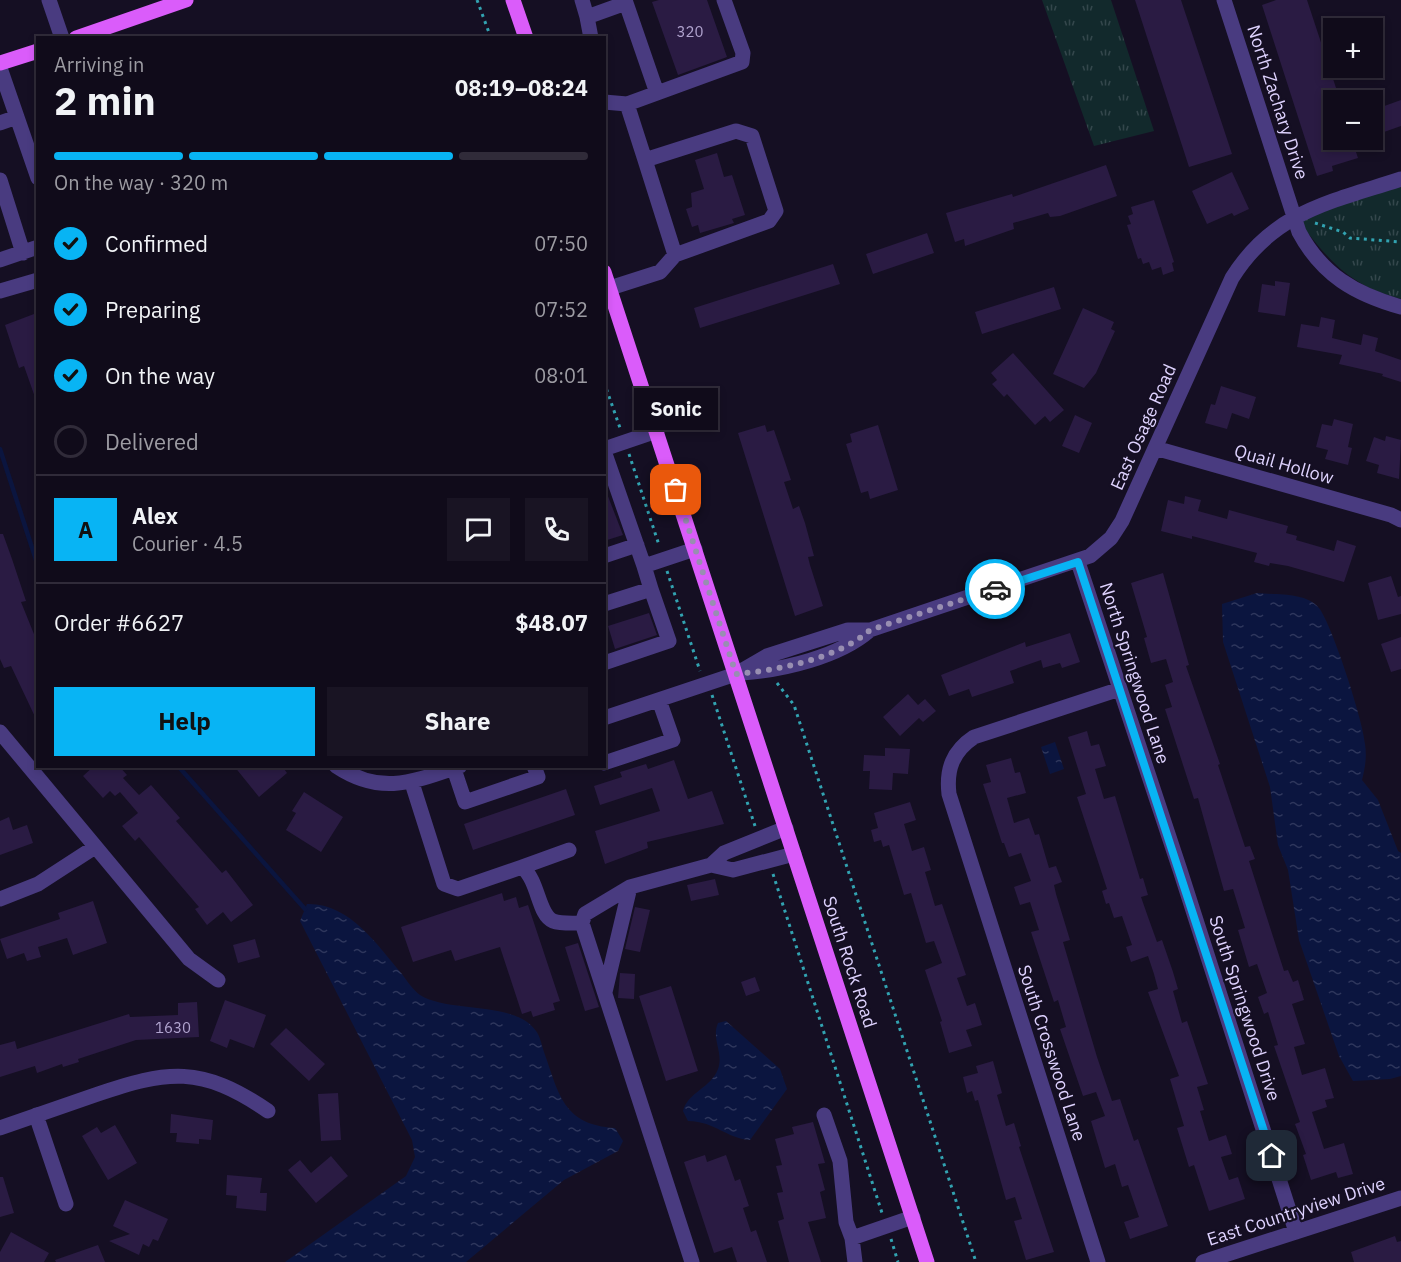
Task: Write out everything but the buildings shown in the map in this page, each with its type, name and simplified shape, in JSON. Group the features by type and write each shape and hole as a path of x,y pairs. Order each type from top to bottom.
{"main road":[{"path":"82,36 186,0"},
{"path":"513,0 524,36"},
{"path":"0,63 36,52"},
{"name":"South Rock Road","path":"606,277 927,1262"}],"street":[{"path":"49,0 61,36"},
{"path":"582,0 591,36"},
{"path":"606,102 627,104 742,62 743,53 724,0"},
{"name":"North Zachary Drive","path":"1224,0 1293,216 1308,248 1338,281 1374,300 1401,307"},
{"path":"587,17 625,2 657,93"},
{"path":"0,68 36,172"},
{"path":"627,104 675,255"},
{"path":"0,123 16,117"},
{"path":"610,288 660,272 675,255 769,221 776,211 752,136 736,131 645,160"},
{"name":"East Osage Road","path":"606,717 736,674 783,668 854,644 870,630 1078,562 1090,556 1112,538 1232,278 1256,245 1293,216 1401,179"},
{"path":"0,180 30,250 0,261"},
{"path":"0,291 36,281"},
{"path":"606,449 657,432"},
{"name":"Quail Hollow","path":"1155,448 1385,513 1401,520"},
{"path":"606,462 610,487 636,545 669,641 606,662"},
{"path":"606,555 636,545"},
{"path":"644,566 695,549"},
{"name":"North Springwood Lane","path":"1078,562 1156,797"},
{"path":"606,602 651,589"},
{"name":"South Crosswood Lane","path":"1098,1262 969,856 948,787 948,774 958,750 974,737 1120,689"},
{"path":"606,762 673,740 659,700"},
{"path":"0,732 189,959 219,980"},
{"path":"340,768 363,781 382,785 412,783 457,768 465,802 538,777 535,768"},
{"path":"412,783 444,884 458,889 570,850"},
{"name":"South Springwood Drive","path":"1156,797 1296,1232"},
{"path":"692,1262 582,923 585,914 630,887 711,865 724,853 786,828"},
{"path":"0,899 38,884 95,847"},
{"path":"711,865 733,870 794,854"},
{"path":"522,867 532,876 545,916 554,921 582,923"},
{"path":"605,992 630,887"},
{"path":"0,1128 145,1078 171,1076 196,1078 223,1086 268,1111"},
{"path":"36,1115 66,1204"},
{"path":"824,1115 840,1161 846,1222 852,1238 855,1262"},
{"name":"East Countryview Drive","path":"1203,1262 1401,1198"},
{"path":"852,1238 913,1217"}],"path":[{"path":"477,0 490,36"},
{"path":"1313,223 1343,232 1350,238 1401,242"},
{"path":"606,388 696,664"},
{"path":"777,683 794,705 976,1262"},
{"path":"712,695 756,829"},
{"path":"772,871 879,1206"},
{"path":"892,1242 898,1262"}],"green space":[{"path":"1042,0 1111,0 1154,131 1094,146"},
{"path":"1401,179 1401,299 1366,286 1340,268 1294,216"}],"water":[{"path":"1257,593 1290,595 1306,599 1319,608 1325,618 1346,673 1363,732 1366,758 1362,780 1378,800 1398,851 1401,853 1401,1076 1390,1079 1353,1081 1339,1056 1299,940 1288,870 1278,845 1270,787 1223,642 1222,604"},
{"path":"1055,742 1064,769 1050,774 1041,747"},
{"path":"307,904 336,910 349,918 372,939 420,995 433,1001 498,1011 526,1021 539,1036 559,1094 566,1105 584,1121 615,1128 623,1141 618,1151 564,1180 466,1262 285,1262 406,1176 415,1157 412,1140 300,921"},
{"path":"726,1021 780,1069 787,1089 750,1140 741,1139 706,1124 688,1121 683,1111 690,1099 710,1081 718,1069 720,1057 716,1029 718,1023"}],"waterway":[{"path":"0,449 36,560"},
{"path":"180,768 305,909"}],"way so far":[{"path":"676,490 736,674 773,671 854,644 870,630 995,589"}],"place":[{"name":"Sonic","path":"676,490"}],"route":[{"path":"995,589 1078,562 1272,1156"}]}
